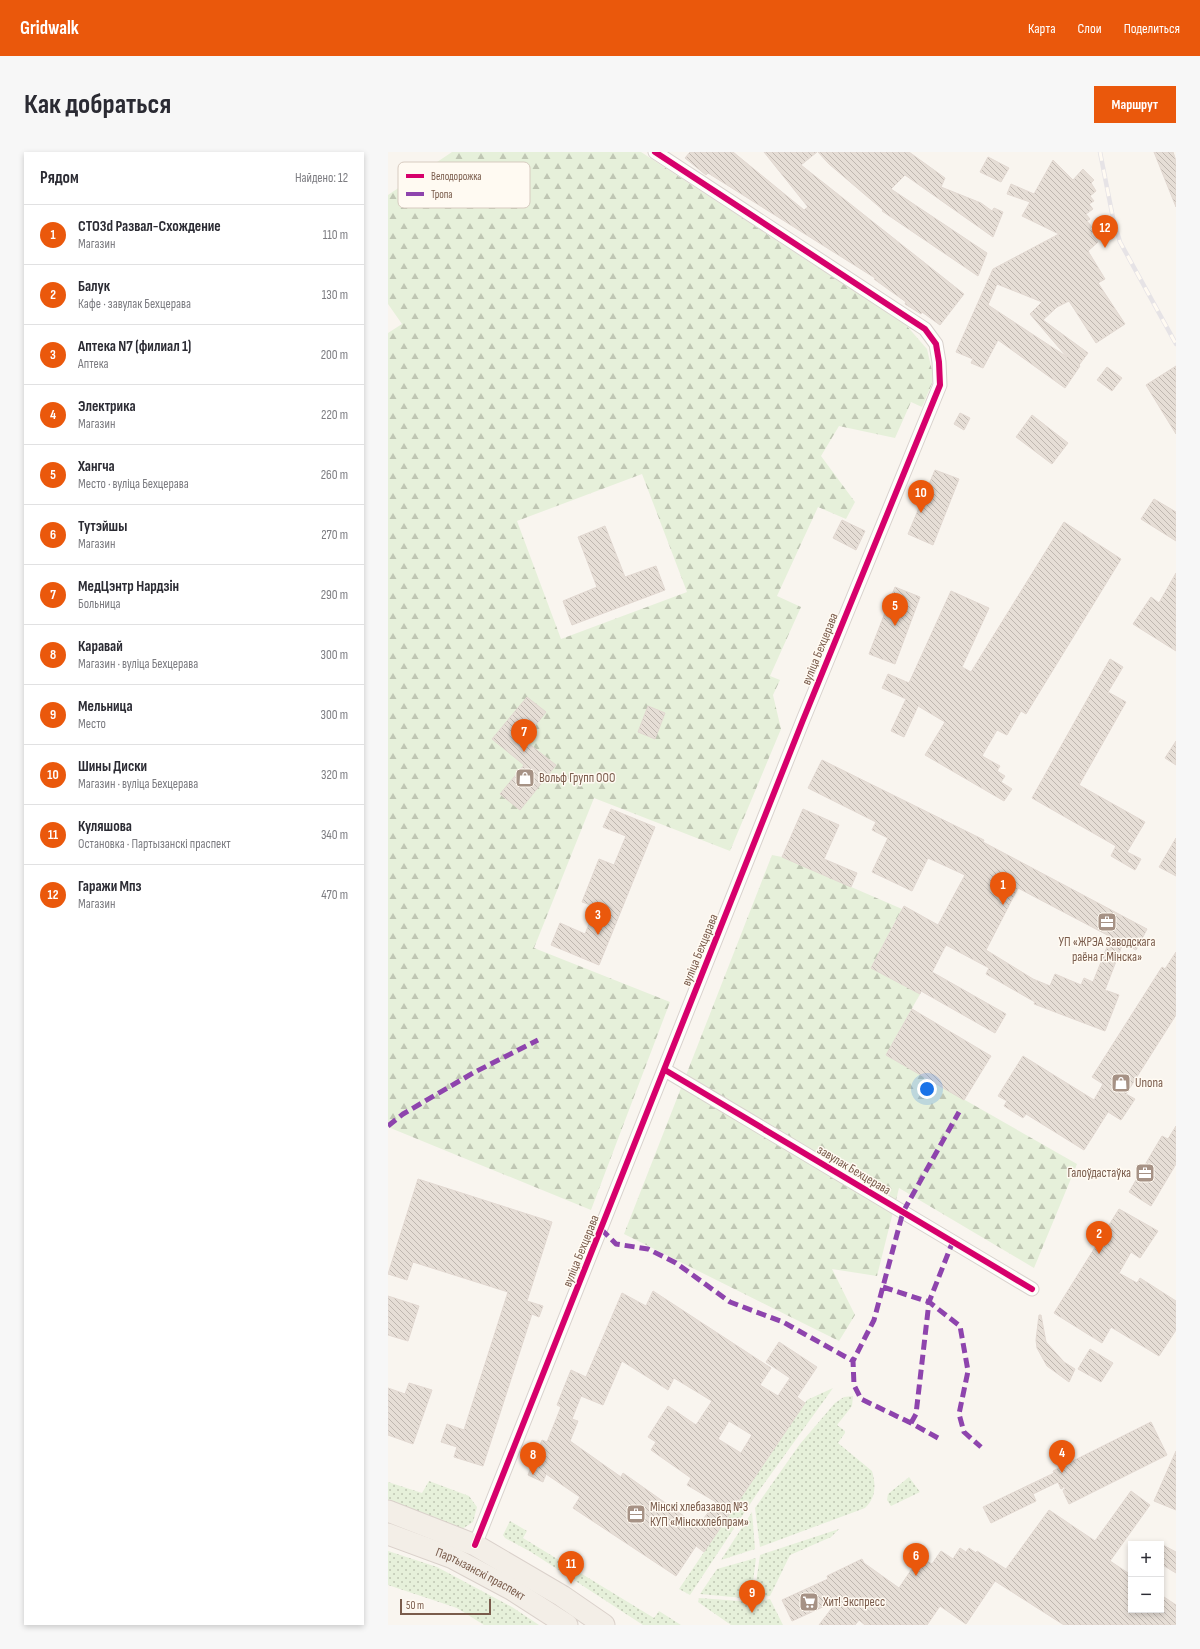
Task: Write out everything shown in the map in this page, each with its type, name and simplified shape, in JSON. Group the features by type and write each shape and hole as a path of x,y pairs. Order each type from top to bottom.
{"main road":[{"name":"Партызанскі праспект","path":"388,1511 475,1545 562,1596 604,1625"},
{"name":"Партызанскі праспект","path":"388,1534 453,1558 511,1589 567,1625"},
{"path":"453,1558 465,1555 472,1550 475,1545"}],"street":[{"name":"вуліца Бехцерава","path":"475,1545 803,720 940,384 936,344 925,329 655,152"},
{"name":"завулак Бехцерава","path":"665,1070 1032,1289"}],"green space":[{"path":"452,152 641,152 906,325 927,349 934,379 922,407 911,402 895,438 839,426 821,456 855,502 846,519 818,507 777,596 801,607 770,676 780,680 773,695 781,729 730,851 594,798 534,948 670,1002 591,1210 388,1127 388,333 402,324 388,304 388,195 398,188 398,208 530,208 530,162 437,162","holes":["642,474 687,592 561,639 517,521"]},
{"path":"772,855 782,857 902,909 871,968 920,994 886,1055 1077,1164 1034,1268 899,1188 877,1276 832,1269 855,1315 839,1341 624,1234"},
{"path":"833,1388 758,1492 690,1595 679,1589 807,1400"},
{"path":"853,1396 852,1406 837,1425 845,1431 838,1443 872,1471 874,1491 869,1504 865,1508 760,1547 755,1508 800,1444 835,1403 844,1397"},
{"path":"909,1477 920,1492 891,1506 887,1500 888,1494"},
{"path":"429,1481 469,1496 477,1507 473,1522 462,1529 388,1504 388,1482 422,1493"},
{"path":"752,1512 755,1549 721,1560"},
{"path":"510,1521 527,1531 523,1538 654,1618 659,1611 681,1625 643,1625 531,1552 505,1538 503,1535"},
{"path":"839,1529 831,1537 790,1555 770,1596 754,1597 760,1555"},
{"path":"388,1551 437,1567 512,1607 539,1625 484,1625 457,1608 388,1585"},
{"path":"756,1558 751,1597 744,1598 700,1594 717,1569"},
{"path":"699,1598 753,1602 770,1599 783,1625 731,1625 698,1602"}],"building":[{"path":"690,152 733,152 804,210 808,207 764,152 817,152 801,165 964,294 940,325 922,312 921,314 905,304 906,302 874,279 875,278 708,173 706,175 685,158"},
{"path":"818,152 909,152 945,178 941,187 981,203 992,211 994,208 1003,212 993,237 905,175 891,189 987,253 978,276 882,211 883,210 829,164"},
{"path":"1154,152 1173,152 1176,161 1176,207"},
{"path":"988,157 1009,168 1001,182 980,172"},
{"path":"1053,160 1073,180 1083,169 1094,180 1091,183 1096,191 1090,196 1094,201 1089,204 1093,209 1086,214 1090,219 1087,221 1092,227 1090,228 1093,232 1091,234 1098,242 1088,251 1105,279 1098,283 1125,324 1096,343 1069,301 1057,307 1043,320 1088,353 1065,388 998,340 983,368 971,363 973,359 956,352 993,269 1059,234 1022,216 1030,202 1007,194 1011,184 1034,194","holes":["997,284 1042,302 1030,314 1067,357 988,305"]},
{"path":"1176,366 1176,434 1146,385"},
{"path":"1107,367 1122,378 1112,391 1097,380"},
{"path":"960,413 970,418 964,430 954,424"},
{"path":"1032,415 1068,443 1052,464 1016,437"},
{"path":"935,470 959,479 933,545 908,534"},
{"path":"1154,499 1176,512 1176,541 1141,519"},
{"path":"842,520 865,531 856,550 833,538"},
{"path":"1064,522 1121,559 1026,714 1021,711 1007,735 997,730 982,756 1000,766 997,771 1005,776 1001,782 1012,789 1004,801 925,755 945,722 918,706 904,737 891,731 906,699 882,688 888,674 909,683 951,591 989,608 962,667 971,672"},
{"path":"605,526 625,577 656,566 665,590 572,625 563,601 597,587 578,537"},
{"path":"1176,573 1176,651 1133,624 1151,597 1159,603"},
{"path":"895,587 920,597 895,664 869,654"},
{"path":"1110,659 1123,667 1108,692 1126,702 1079,785 1145,822 1127,852 1141,859 1135,870 1111,856 1116,846 1032,798"},
{"path":"527,697 546,712 524,740 556,765 520,810 500,794 524,765 492,739"},
{"path":"648,706 665,713 655,739 638,732"},
{"path":"1176,741 1176,765 1165,758"},
{"path":"822,760 984,840 983,842 1147,929 1136,950 1123,943 1105,990 1119,995 1105,1031 1034,1004 1035,1002 986,974 989,968 946,945 932,972 1006,1014 995,1033 921,991 920,994 871,968 904,906 938,925 965,875 928,858 912,891 872,872 888,838 872,830 876,822 808,788","holes":["1018,888 1111,937 1093,982 1084,978 1081,985 1055,974 1050,986 1033,979 986,950"]},
{"path":"611,809 655,827 599,965 551,945 560,923 585,934 596,907 582,902 599,859 614,865 626,836 603,827"},
{"path":"803,809 839,825 824,859 857,873 851,887 782,857"},
{"path":"1176,838 1176,876 1159,867"},
{"path":"1176,952 1176,1015 1126,1094 1135,1099 1121,1120 1108,1112 1084,1150 1026,1114 1023,1118 1004,1106 1007,1101 998,1096 1023,1056 1094,1100 1103,1084 1092,1077 1162,967 1165,969"},
{"path":"912,1009 991,1056 964,1100 886,1055"},
{"path":"1176,1126 1176,1164 1151,1206 1129,1192 1162,1136 1168,1139"},
{"path":"418,1179 552,1222 527,1301 543,1306 539,1317 532,1314 483,1466 454,1457 457,1447 441,1442 447,1424 464,1430 508,1292 413,1262 407,1280 388,1274"},
{"path":"1119,1209 1158,1231 1140,1258 1131,1252 1119,1273 1137,1283 1140,1278 1176,1301 1176,1330 1159,1356 1111,1327 1102,1343 1054,1313"},
{"path":"653,1291 771,1368 760,1385 778,1396 790,1378 766,1362 779,1342 817,1367 797,1397 805,1403 704,1552 696,1546 676,1576 573,1508 580,1497 546,1474 543,1482 528,1475 542,1440 547,1442 561,1407 557,1405 571,1370 586,1377 622,1293 646,1306","holes":["622,1361 668,1390 674,1378 712,1401 696,1425 668,1406 648,1437 656,1442 651,1450 691,1478 687,1485 716,1502 698,1526 623,1473 621,1477 570,1441 578,1421 572,1419 581,1396 603,1405","729,1421 752,1435 741,1453 718,1439"]},
{"path":"388,1296 419,1306 408,1341 388,1335"},
{"path":"1039,1315 1041,1315 1046,1342 1064,1362 1075,1369 1069,1382 1047,1366 1037,1348 1036,1340"},
{"path":"1090,1349 1113,1363 1101,1382 1078,1369"},
{"path":"409,1383 432,1390 413,1444 388,1435 388,1388 405,1394"},
{"path":"1151,1422 1167,1455 1069,1504 1063,1491 1066,1486 1061,1489 1058,1482 1033,1494 1036,1501 991,1523 983,1507 1054,1473 1053,1471"},
{"path":"1176,1451 1176,1510 1154,1501"},
{"path":"1131,1491 1150,1505 1110,1561 1128,1573 1128,1613 1164,1613 1164,1597 1176,1605 1176,1625 1064,1625 995,1581 966,1624 940,1606 927,1625 865,1625 859,1620 855,1625 819,1625 838,1600 792,1621 782,1600 828,1579 827,1576 862,1559 864,1563 899,1588 920,1557 932,1564 941,1551 953,1559 960,1548 966,1552 969,1548 976,1553 977,1551 1006,1569 1049,1510 1095,1541"},
{"path":"1164,1546 1176,1552 1176,1573 1164,1566"}],"railway":[{"path":"1100,152 1113,218 1120,242 1176,344"}],"marked path":[{"path":"388,1126 403,1114 473,1073 538,1040"},
{"path":"938,1438 861,1399 854,1385 853,1361 874,1320 903,1212 959,1112"},
{"path":"601,1229 616,1244 648,1249 676,1263 730,1302 783,1322 853,1361"},
{"path":"911,1423 916,1414 929,1302 953,1241"},
{"path":"883,1287 929,1302 960,1326 968,1371 959,1414 964,1432 981,1447"}],"cycle path":[{"path":"475,1545 803,720 940,385 939,362 936,344 925,329 655,152"},
{"path":"665,1070 1032,1289"}],"place":[{"name":"Гаражи Мпз","path":"1105,248"},
{"name":"Шины Диски","path":"921,513"},
{"name":"Хангча","path":"895,626"},
{"name":"МедЦэнтр Нардзін","path":"524,752"},
{"name":"Вольф Групп ООО","path":"525,778"},
{"name":"СТО3d Развал-Схождение","path":"1003,905"},
{"name":"УП «ЖРЭА Заводскага раёна г.Мінска»","path":"1107,922"},
{"name":"Аптека N7 (филиал 1)","path":"598,935"},
{"name":"Unona","path":"1121,1083"},
{"name":"Галоўдастаўка","path":"1145,1173"},
{"name":"Балук","path":"1099,1254"},
{"name":"Электрика","path":"1062,1473"},
{"name":"Каравай","path":"533,1475"},
{"name":"Мінскі хлебазавод №3 КУП «Мінскхлебпрам»","path":"636,1514"},
{"name":"Тутэйшы","path":"916,1576"},
{"name":"Куляшова","path":"571,1584"},
{"name":"Хит! Экспресс","path":"809,1602"},
{"name":"Мельница","path":"752,1613"}]}
